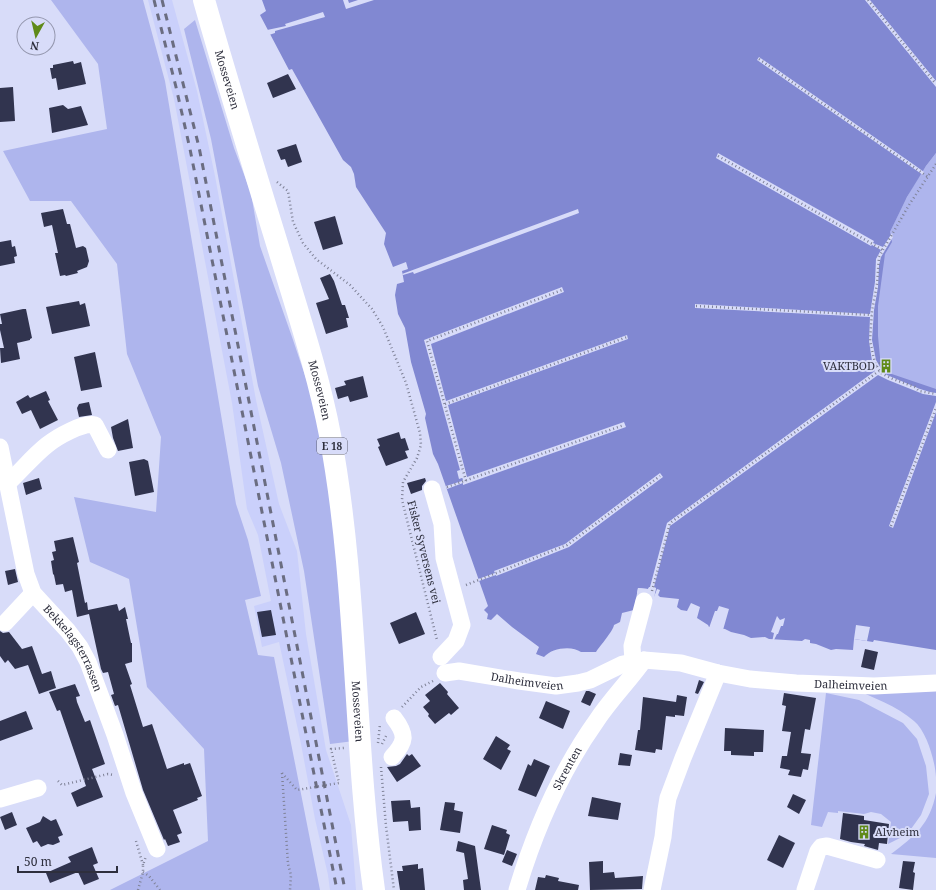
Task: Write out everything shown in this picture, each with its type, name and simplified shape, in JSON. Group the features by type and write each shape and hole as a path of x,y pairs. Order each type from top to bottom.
{"highway":[{"name":"Mosseveien","path":"204,0 300,320 322,398 330,433 342,512 348,566 355,647 365,815 374,890"}],"street":[{"path":"7,484 48,444 65,434 86,425 95,426 108,450"},
{"name":"Bekkelagsterrassen","path":"0,447 26,574 33,593 80,647 88,662 115,735 134,793 157,849"},
{"path":"432,490 442,524 444,558 462,625 456,641 443,665"},
{"path":"5,623 33,593"},
{"path":"639,661 632,646 648,594"},
{"name":"Dalheimveien","path":"443,665 460,670 519,681 556,686 590,680 611,669 639,661 681,663 718,673 750,679 815,684 874,686 936,683"},
{"name":"Skrenten","path":"517,890 535,836 557,786 578,748 639,661"},
{"path":"652,890 662,843 668,798 718,673"},
{"path":"383,752 402,745 403,741 401,730 387,718"},
{"path":"0,799 38,788"},
{"path":"805,890 818,851 822,847 827,846 877,860"}],"path":[{"path":"868,0 936,84"},
{"path":"759,59 928,177"},
{"path":"718,156 884,250"},
{"path":"936,164 909,205 879,257 870,341 873,358 879,371 919,391 936,394"},
{"name":"Fisker Syversens vei","path":"288,192 294,222 303,243 316,259 350,285 372,309 383,327 406,383 420,433 420,445 417,458 404,478 402,500 443,665"},
{"path":"466,481 428,341 562,290"},
{"path":"696,306 872,315"},
{"path":"445,404 627,338"},
{"path":"876,366 884,360"},
{"path":"648,594 670,523 879,371"},
{"path":"891,526 936,408"},
{"path":"432,490 466,481 624,425"},
{"path":"453,590 567,545 660,476"},
{"path":"394,890 386,826 383,752 387,718 405,703 443,665"},
{"path":"383,752 386,737"},
{"path":"290,890 291,875 288,864 282,773 298,790 339,783 331,749"},
{"path":"58,781 62,785 108,774 115,776"},
{"path":"136,839 143,865"},
{"path":"138,890 143,872 149,876 160,890"}],"shaded area":[{"path":"51,0 143,0 165,81 236,504 248,540 261,596 245,600 258,655 274,657 320,890 110,890 208,841 204,749 147,687 129,579 90,562 74,497 156,512 161,437 127,354 117,264 71,201 30,201 3,151 107,129 98,64"},
{"path":"148,0 172,0 197,91 215,176 256,400 279,504 297,551 306,634 326,750 351,825 356,890 330,890 279,642 262,647 254,606 271,601 258,535 247,509 232,403 174,99"},
{"path":"262,0 936,0 936,153 907,197 890,232 892,242 885,254 878,306 878,336 881,368 883,371 936,389 936,650 874,640 873,642 854,639 853,650 831,650 810,643 810,640 805,639 802,641 769,639 765,637 751,638 725,629 709,627 697,618 700,607 691,603 687,611 681,610 677,607 679,599 660,597 658,595 654,597 656,588 649,587 648,589 638,588 634,610 622,613 620,622 614,625 609,635 596,652 581,652 562,648 551,651 544,657 536,654 539,647 497,614 491,620 487,619 488,614 484,610 488,606 438,464 433,454 425,418 426,414 411,362 405,328 398,314 395,295 397,284 404,282 402,271 408,269 406,262 393,267 384,244 386,233 356,187 354,174 351,167 343,160 292,69 289,70 260,15 266,11"},
{"path":"195,20 234,148 251,193 260,246 316,408 334,503 354,741 330,744 304,571 281,463 258,386 211,139 184,29"},
{"path":"936,153 936,393 888,375 872,361 871,305 890,232 916,181"},
{"path":"936,687 936,777 930,747 919,726 892,706 851,688"},
{"path":"826,693 859,700 903,723 917,739 926,766 929,794 921,815 911,829 902,837 888,844 891,822 881,814 871,812 864,814 838,811 838,813 828,812 822,827 811,825"},
{"path":"936,793 936,858 891,854 914,835 920,828 930,813"}],"pier":[{"path":"343,0 348,0 349,3 358,0 374,0 346,9"},
{"path":"865,0 870,0 936,81 936,87"},
{"path":"323,12 325,17 275,31 275,33 269,35 267,30 286,26 285,24"},
{"path":"759,57 913,164 924,172 923,175 757,60"},
{"path":"718,153 874,241 873,243 883,247 892,233 893,237 881,257 879,265 872,340 876,360 883,372 887,375 920,389 936,393 936,396 923,394 878,375 670,526 654,587 656,588 654,597 657,589 660,590 657,598 654,599 652,597 653,589 649,591 640,590 639,594 637,593 638,588 648,589 650,587 667,523 875,371 869,341 870,317 695,308 695,304 870,314 875,282 876,259 881,250 872,245 871,246 716,158"},
{"path":"578,209 579,213 414,274 413,272 402,274"},
{"path":"562,287 564,292 431,344 446,401 627,335 628,339 448,405 467,477 624,422 626,427 463,485 463,483 447,489 446,486 462,481 463,479 459,479 457,471 460,470 424,340"},
{"path":"936,402 936,412 893,528 889,526"},
{"path":"660,473 663,477 569,547 496,576 479,581 478,579 495,573 494,571 565,544"},
{"path":"719,606 729,609 723,630 709,628 715,611 717,611"},
{"path":"777,616 780,620 785,618 783,626 781,626 778,634 772,642 774,633 771,632"},
{"path":"856,625 870,627 867,641 854,639"}],"building":[{"path":"73,61 74,64 81,62 86,84 58,90 56,78 52,79 50,68 53,68 53,65"},
{"path":"288,74 296,89 273,98 267,83"},
{"path":"13,87 15,121 0,122 0,88"},
{"path":"63,105 68,109 81,106 88,125 52,133 49,108"},
{"path":"296,144 302,162 288,167 285,159 281,160 277,150"},
{"path":"63,209 67,224 70,224 76,248 83,246 86,248 89,261 87,267 77,271 78,273 60,276 55,253 58,253 52,225 44,227 41,213"},
{"path":"335,216 343,244 323,250 314,222"},
{"path":"11,240 12,247 15,246 17,256 14,257 15,263 0,266 0,242"},
{"path":"330,274 334,281 342,305 345,305 349,318 346,318 348,327 326,334 316,303 329,299 320,278"},
{"path":"79,301 80,305 85,303 90,326 52,334 46,307"},
{"path":"26,309 32,338 30,340 17,343 20,359 1,363 0,348 4,348 0,330 0,324 2,324 0,314"},
{"path":"95,352 102,387 81,391 74,357"},
{"path":"363,376 368,397 350,402 348,396 338,399 335,388 346,385 344,381"},
{"path":"46,391 50,400 48,401 58,420 40,429 31,410 22,414 16,402 28,395 30,398"},
{"path":"89,402 92,415 79,417 77,408 79,404"},
{"path":"128,419 133,448 118,451 111,427"},
{"path":"399,432 401,439 405,438 409,450 405,451 408,458 386,466 378,447 380,446 377,439"},
{"path":"144,459 148,461 154,492 135,496 129,462"},
{"path":"39,478 42,489 26,495 23,483"},
{"path":"425,478 426,481 422,486 422,490 411,494 407,483"},
{"path":"73,537 79,562 77,563 85,603 87,602 88,610 117,604 119,611 125,607 128,619 126,619 132,643 132,662 125,664 132,684 130,685 143,727 152,724 167,769 184,763 184,765 190,763 202,796 197,798 198,800 173,810 182,833 177,835 180,842 168,846 165,839 164,840 143,790 118,705 115,706 111,695 114,694 108,672 103,673 101,669 89,614 77,617 72,590 65,592 63,584 56,585 51,561 54,560 52,552 56,551 54,541"},
{"path":"15,569 18,582 8,585 5,571"},
{"path":"271,610 276,635 262,637 257,612"},
{"path":"416,612 425,634 399,644 390,623"},
{"path":"0,631 3,633 9,632 22,649 32,646 42,674 51,671 56,688 39,694 28,665 15,669 8,660 5,663 0,656"},
{"path":"865,649 878,652 874,670 861,667"},
{"path":"699,680 704,682 698,694 695,693"},
{"path":"440,683 459,708 451,715 449,713 435,724 423,707 430,701 425,695"},
{"path":"75,684 80,696 76,697 77,702 85,722 90,720 105,764 92,769 103,797 77,807 71,793 86,786 60,710 57,711 49,692"},
{"path":"586,691 596,694 590,706 581,702"},
{"path":"784,693 816,698 810,730 805,729 801,753 811,754 808,770 803,769 801,777 788,775 790,770 780,768 782,756 787,756 791,732 782,731 786,706 782,705"},
{"path":"677,695 687,697 684,716 666,716 662,750 656,749 655,753 635,750 638,730 640,730 643,697 676,702"},
{"path":"546,701 570,711 563,729 539,718"},
{"path":"26,711 33,729 0,741 0,721"},
{"path":"725,728 764,730 763,752 754,752 754,756 731,755 731,751 724,751"},
{"path":"496,736 510,745 507,749 511,751 501,770 483,759"},
{"path":"620,753 632,755 630,766 618,765"},
{"path":"407,754 409,756 412,754 421,766 397,782 387,767 400,764"},
{"path":"534,759 550,766 536,797 518,790 528,764 531,766"},
{"path":"793,794 806,800 799,814 787,807"},
{"path":"592,797 621,803 618,820 588,816"},
{"path":"410,800 411,808 420,807 421,830 409,831 408,821 393,822 391,801"},
{"path":"445,802 455,803 454,810 463,812 460,833 440,830"},
{"path":"12,812 17,825 5,830 0,817"},
{"name":"Alvheim","path":"843,813 864,816 864,820 889,824 887,844 879,843 878,850 864,846 865,844 840,839"},
{"path":"43,816 51,821 56,819 63,835 58,837 60,842 41,847 37,841 33,843 26,828 40,822"},
{"path":"492,825 507,830 506,833 510,835 504,855 484,849"},
{"path":"779,835 795,843 783,868 767,860"},
{"path":"458,841 475,846 481,890 464,890 463,880 468,879 464,853 456,851"},
{"path":"92,847 98,863 93,865 99,879 84,885 78,872 50,883 46,873 71,862 68,857"},
{"path":"507,850 517,854 512,866 502,862"},
{"path":"603,861 603,873 614,872 615,878 643,876 642,889 590,890 589,862"},
{"path":"903,861 915,862 913,872 915,873 913,890 899,888"},
{"path":"418,864 418,869 423,868 425,890 400,890 397,871 403,871 402,866"},
{"path":"546,875 559,878 558,881 579,885 578,890 535,890 538,877 545,878"}],"railway":[{"path":"154,0 190,149 337,890"},
{"path":"162,0 199,147 345,890"}],"place":[{"name":"VAKTBOD","path":"886,366"},
{"name":"Alvheim","path":"864,832"}]}
